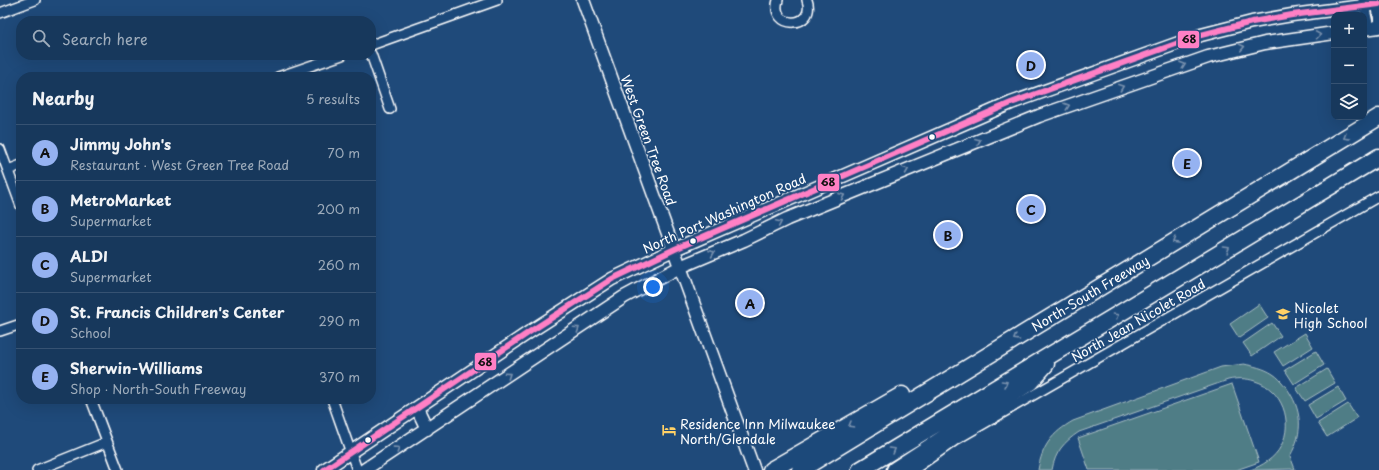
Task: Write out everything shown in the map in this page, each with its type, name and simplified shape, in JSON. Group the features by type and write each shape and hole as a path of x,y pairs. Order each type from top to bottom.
{"highway":[{"name":"North-South Freeway","path":"800,470 1379,117"},
{"path":"860,470 1379,157"},
{"path":"771,470 948,370 997,350"},
{"path":"895,470 1030,382 1056,353"}],"main road":[{"name":"West Green Tree Road","path":"583,0 675,249 680,268 753,468"},
{"name":"North Port Washington Road","path":"324,470 531,331 612,279 675,249 1011,103 1173,45 1213,32 1252,22 1364,3 1377,3"},
{"path":"364,470 624,298 680,268 787,219 1039,116 1220,53 1265,42 1331,33"},
{"path":"612,279 624,298"},
{"path":"417,408 427,429"}],"street":[{"path":"0,13 35,0"},
{"path":"376,43 497,0"},
{"path":"778,0 777,6 780,16 783,20 793,23 798,22 807,15 809,10 807,0"},
{"path":"1364,3 1373,26"},
{"path":"1373,26 1377,3"},
{"path":"293,72 327,60"},
{"path":"373,60 390,109"},
{"path":"0,148 16,192"},
{"path":"8,170 16,168"},
{"name":"North Jean Nicolet Road","path":"913,470 957,439 1379,196"},
{"path":"0,331 16,326"},
{"path":"93,404 118,470"},
{"path":"334,404 357,470"},
{"path":"37,470 107,442"}],"green space":[{"path":"1259,304 1268,318 1239,338 1230,324"},
{"path":"1272,323 1281,336 1252,356 1243,343"},
{"path":"1305,333 1313,347 1283,366 1274,352"},
{"path":"1316,351 1324,365 1294,384 1285,370"},
{"path":"1244,364 1255,366 1270,372 1281,381 1291,395 1298,412 1299,421 1298,438 1290,456 1295,469 1250,470 1268,461 1281,446 1285,437 1286,417 1279,399 1264,385 1248,379 1235,379 1228,380 1079,432 1061,448 1055,458 1052,470 1038,470 1042,454 1049,441 1059,430 1073,421 1221,367"},
{"path":"1327,369 1335,383 1305,401 1296,388"},
{"path":"1232,384 1259,462 1236,470 1089,470 1078,438"},
{"path":"1338,387 1346,401 1316,419 1308,405"},
{"path":"1348,404 1357,418 1327,437 1318,423"}],"transit line":[{"name":"68","path":"324,470 531,331 612,279 675,249 1011,103 1201,35 1252,22 1292,15 1379,4"}],"place":[{"name":"St. Francis Children's Center","path":"1031,65"},
{"name":"Sherwin-Williams","path":"1187,163"},
{"name":"ALDI","path":"1031,209"},
{"name":"MetroMarket","path":"948,235"},
{"name":"Jimmy John's","path":"750,303"},
{"name":"Nicolet High School","path":"1283,314"},
{"name":"Residence Inn Milwaukee North/Glendale","path":"669,430"}]}
